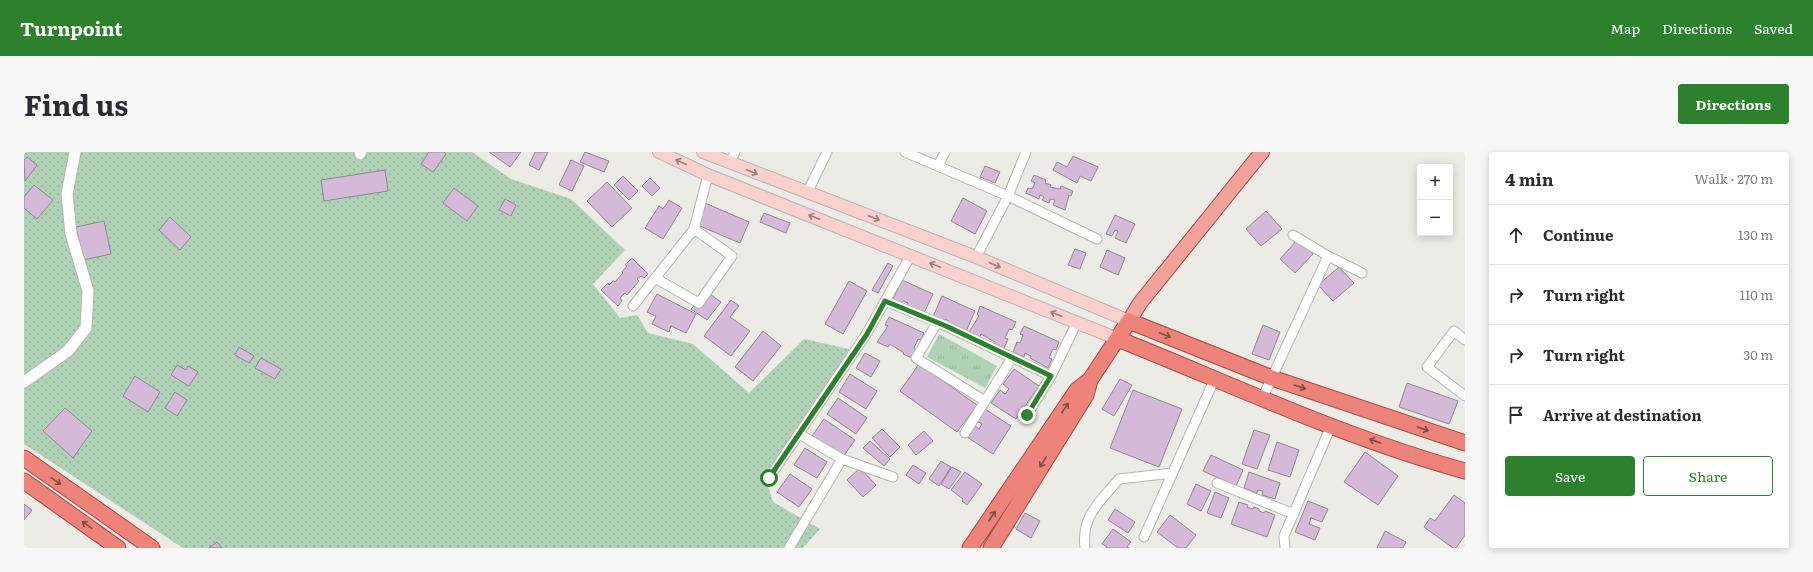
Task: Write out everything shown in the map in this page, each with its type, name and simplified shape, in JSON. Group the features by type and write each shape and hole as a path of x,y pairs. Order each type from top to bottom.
{"highway":[{"path":"970,548 1077,390 1090,380 1129,321 1272,378 1465,444"},
{"path":"1118,339 1215,378 1308,418 1465,471"},
{"path":"991,548 1086,395 1090,380"},
{"path":"24,458 152,548"},
{"path":"24,481 118,548"}],"main road":[{"path":"658,152 722,180 1118,339"},
{"path":"703,152 976,257 1129,321 1140,303 1262,152"},
{"path":"722,180 730,163"}],"street":[{"path":"24,382 68,351 86,328 88,291 71,234 67,194 74,152"},
{"path":"359,152 360,155 362,152"},
{"path":"730,163 736,152"},
{"path":"807,193 827,152"},
{"path":"905,152 1008,196 1097,239"},
{"path":"938,166 945,152"},
{"path":"976,257 1008,196 1026,152"},
{"path":"633,306 694,229 708,174"},
{"path":"655,278 698,303 732,256 694,229"},
{"path":"1293,235 1328,256 1362,273"},
{"path":"769,478 867,334 910,255"},
{"path":"1263,399 1328,256"},
{"path":"885,301 937,322 1051,376"},
{"path":"937,322 916,358 985,401"},
{"path":"1027,415 1051,376 1077,322"},
{"path":"1465,340 1454,331 1427,367 1465,396"},
{"path":"965,433 1012,358"},
{"path":"1144,537 1215,378"},
{"path":"1285,548 1284,536 1331,426"},
{"path":"799,434 842,459 893,477"},
{"path":"789,548 842,459"},
{"path":"1085,548 1084,540 1088,515 1119,479 1172,473"},
{"path":"1217,483 1294,514"}],"green space":[{"path":"24,152 472,152 511,179 571,199 625,250 593,284 620,318 637,315 648,333 693,344 749,393 804,339 853,350 767,482 773,502 820,529 803,548 183,548 24,444"},
{"path":"939,334 997,366 985,388 927,357"}],"building":[{"path":"429,152 444,152 446,154 433,172 421,164"},
{"path":"489,152 521,152 510,167"},
{"path":"535,152 548,152 539,170 529,165"},
{"path":"585,152 609,161 604,172 580,162"},
{"path":"1073,156 1098,167 1091,181 1080,176 1077,183 1053,170 1057,162 1067,167"},
{"path":"27,157 37,165 25,181 24,160"},
{"path":"571,160 584,166 572,191 559,185"},
{"path":"985,166 1000,172 995,183 980,177"},
{"path":"385,170 388,191 324,201 321,180"},
{"path":"1034,175 1046,180 1045,183 1051,185 1050,187 1060,189 1061,186 1073,191 1071,196 1069,195 1065,210 1053,205 1055,200 1050,199 1049,203 1042,200 1044,197 1040,195 1039,199 1026,193 1028,188 1032,189 1035,183 1031,181"},
{"path":"623,176 638,191 629,200 614,185"},
{"path":"650,178 660,188 652,196 642,186"},
{"path":"607,182 632,208 612,227 587,201"},
{"path":"34,185 53,200 37,219 24,208 24,197"},
{"path":"454,188 478,206 467,221 443,203"},
{"path":"963,198 987,211 975,234 951,221"},
{"path":"505,199 516,205 511,216 499,210"},
{"path":"669,200 682,208 663,239 645,228 659,206 663,209"},
{"path":"705,203 749,222 740,243 695,224"},
{"path":"1266,211 1282,229 1261,246 1246,229"},
{"path":"764,213 790,223 786,233 760,222"},
{"path":"1115,215 1135,224 1126,243 1115,238 1118,231 1115,230 1112,236 1106,234"},
{"path":"170,217 191,237 180,250 159,230"},
{"path":"104,221 111,254 83,260 76,227"},
{"path":"1297,240 1313,254 1295,273 1280,259"},
{"path":"1075,249 1086,253 1080,269 1068,265"},
{"path":"1107,250 1125,258 1118,275 1100,267"},
{"path":"632,258 648,274 644,278 641,276 637,279 639,281 627,295 625,293 620,298 622,301 618,306 601,290 608,283 609,285 613,281 615,282 623,273 622,272 627,266 625,265"},
{"path":"888,263 893,266 878,293 872,290"},
{"path":"1339,267 1354,283 1333,301 1318,285"},
{"path":"902,280 933,294 923,315 906,307 908,303 903,301 901,305 892,301"},
{"path":"849,281 867,291 843,334 825,324"},
{"path":"707,292 721,302 707,320 691,309"},
{"path":"657,294 696,314 686,333 671,326 669,332 652,324 656,316 647,312"},
{"path":"942,296 975,311 965,334 946,326 949,321 945,319 942,324 932,319"},
{"path":"731,300 739,306 730,317 750,331 731,356 704,336"},
{"path":"980,306 1016,322 1012,330 1009,329 1005,338 1008,339 1004,348 995,344 995,342 981,334 980,337 969,332 979,316 977,315"},
{"path":"889,317 924,333 921,340 918,339 914,348 916,350 912,358 903,354 904,353 890,344 888,347 877,342 888,326 885,325"},
{"path":"1263,325 1280,332 1269,360 1252,354"},
{"path":"1024,326 1059,342 1056,350 1053,349 1049,358 1052,359 1048,368 1030,358 1031,356 1025,353 1024,357 1013,352 1017,342 1020,343 1023,335 1020,334"},
{"path":"763,331 781,346 753,381 735,367"},
{"path":"239,347 254,356 249,363 235,355"},
{"path":"865,353 880,361 871,377 856,368"},
{"path":"261,358 281,369 275,379 255,368"},
{"path":"919,364 977,405 957,432 900,391"},
{"path":"177,365 186,370 188,366 198,372 189,386 171,375"},
{"path":"1014,369 1039,386 1016,419 991,403 1000,390 1005,394 1009,389 1003,384"},
{"path":"850,374 877,391 866,409 839,392"},
{"path":"135,376 160,392 148,412 123,396"},
{"path":"1120,379 1132,385 1114,416 1102,409"},
{"path":"1407,383 1458,401 1449,424 1399,407"},
{"path":"1133,390 1182,409 1159,467 1110,448"},
{"path":"175,392 187,400 177,416 165,408"},
{"path":"838,398 867,418 856,434 827,414"},
{"path":"65,408 92,431 73,458 43,431"},
{"path":"985,409 1011,426 993,454 967,437 974,425 979,429 982,424 977,421"},
{"path":"824,419 855,440 843,457 812,436"},
{"path":"882,429 900,447 890,457 872,438"},
{"path":"1254,430 1270,435 1257,469 1242,464"},
{"path":"924,431 933,441 916,455 908,445"},
{"path":"870,441 890,459 884,466 863,448"},
{"path":"1277,442 1299,450 1290,477 1268,470"},
{"path":"805,448 827,462 817,478 794,465"},
{"path":"1365,452 1398,476 1378,505 1344,482"},
{"path":"1211,455 1243,470 1236,486 1203,471"},
{"path":"941,461 951,467 939,486 929,479"},
{"path":"913,465 926,473 919,484 906,475"},
{"path":"952,467 961,472 949,489 941,484"},
{"path":"860,468 876,485 863,497 847,480"},
{"path":"965,472 982,484 967,505 962,501 963,499 951,490"},
{"path":"1249,472 1280,483 1275,499 1262,495 1263,491 1258,490 1257,493 1244,488"},
{"path":"790,474 812,489 799,507 777,492"},
{"path":"1196,484 1211,491 1201,511 1187,504"},
{"path":"1215,492 1229,498 1221,518 1207,513"},
{"path":"1454,495 1465,503 1465,535 1456,548 1453,548 1424,527 1430,518 1435,521"},
{"path":"1308,501 1328,509 1322,522 1311,518 1309,524 1320,528 1315,540 1295,532"},
{"path":"1239,502 1248,505 1247,507 1253,509 1254,507 1264,513 1265,511 1275,515 1267,537 1231,524"},
{"path":"24,504 32,510 24,520"},
{"path":"1115,509 1135,522 1128,533 1108,520"},
{"path":"1025,513 1040,521 1031,538 1016,529"},
{"path":"1170,515 1196,535 1186,548 1178,548 1157,532"},
{"path":"1113,529 1131,542 1127,547 1129,548 1106,548 1107,547 1102,544"},
{"path":"1385,531 1406,542 1403,548 1377,548"},
{"path":"217,542 222,548 209,548"}],"route":[{"path":"769,478 867,334 885,301 946,326 1051,376 1027,415"}]}
